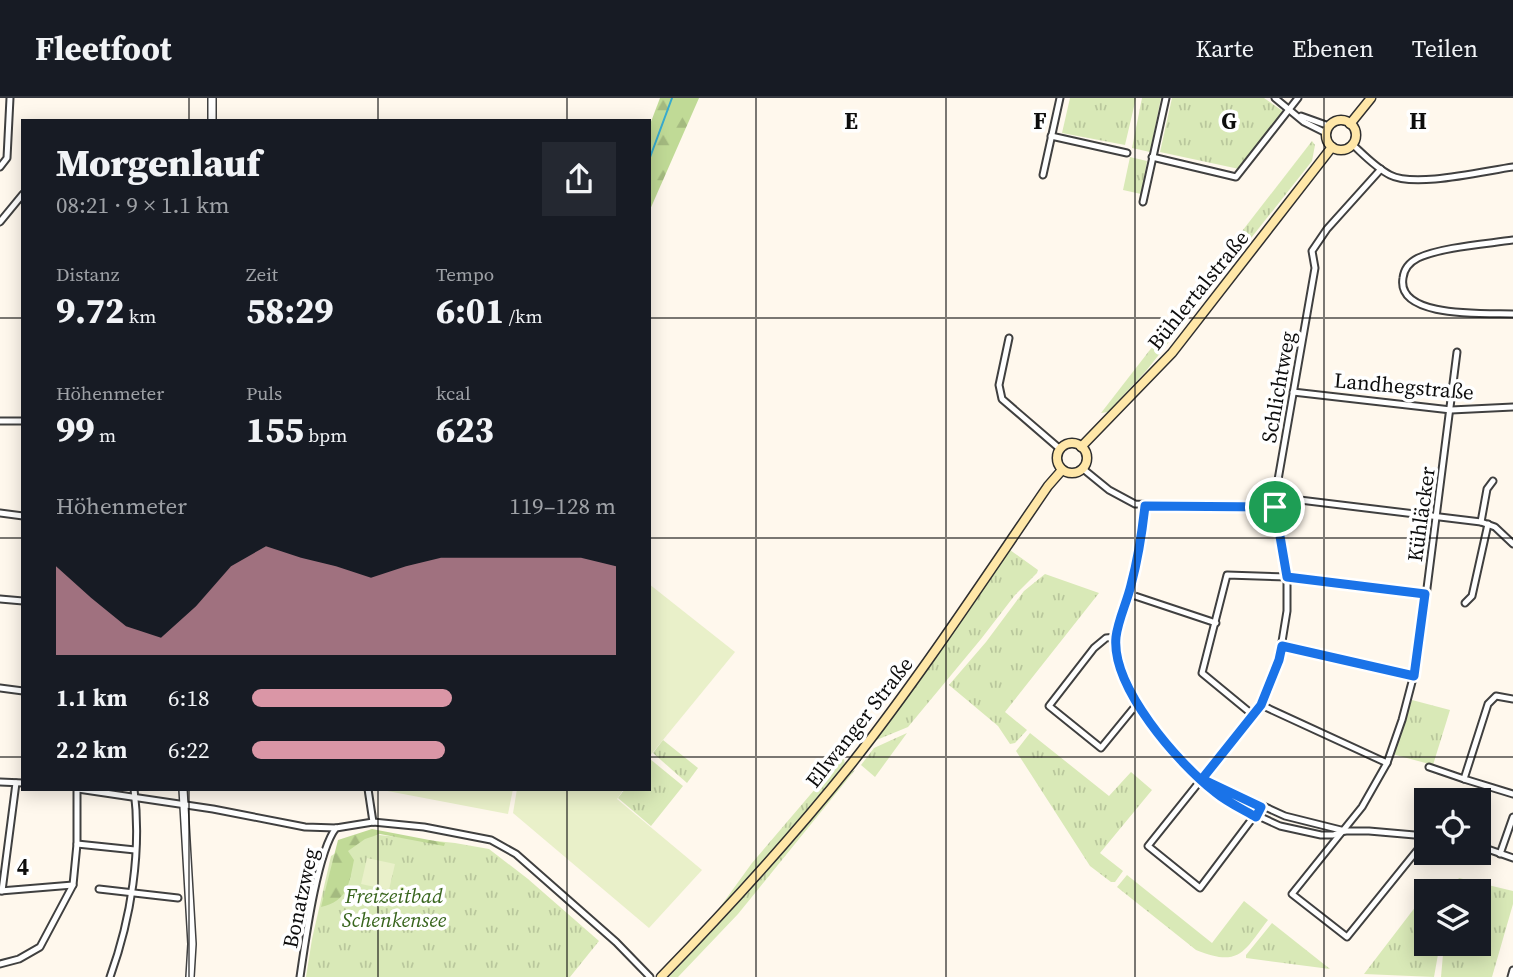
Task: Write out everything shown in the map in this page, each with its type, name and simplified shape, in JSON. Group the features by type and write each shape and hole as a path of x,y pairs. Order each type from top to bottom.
{"main road":[{"path":"1350,124 1371,98"},
{"path":"1339,121 1350,124 1355,134 1352,144 1342,150 1332,147 1327,141 1328,129 1339,121"},
{"name":"Bühlertalstraße","path":"1081,447 1172,353 1332,147"},
{"path":"1068,444 1081,447 1086,460 1082,468 1070,473 1062,470 1057,457 1060,449 1068,444"},
{"name":"Ellwanger Straße","path":"662,977 769,863 851,764 928,661 1048,486 1062,470"}],"street":[{"path":"0,167 8,158 10,98"},
{"path":"212,98 212,119"},
{"path":"1043,175 1060,98"},
{"path":"1143,202 1166,98"},
{"path":"1275,98 1289,110 1328,129"},
{"path":"1152,157 1236,177 1298,98"},
{"path":"1051,136 1126,153"},
{"path":"1352,144 1392,177 1405,180 1513,167"},
{"name":"Schlichtweg","path":"1256,817 1200,888 1148,846 1261,705 1279,660 1287,611 1287,577 1275,497 1315,268 1312,251 1315,244 1381,169"},
{"path":"0,222 21,197"},
{"path":"16,203 21,205"},
{"path":"1513,240 1417,258 1408,265 1403,274 1402,285 1405,293 1424,307 1452,312 1513,314"},
{"path":"1009,338 999,385 1002,399 1060,449"},
{"name":"Kühläcker","path":"1414,854 1347,937 1292,894 1345,831 1373,791 1387,763 1414,676 1457,352"},
{"name":"Landhegstraße","path":"1293,392 1451,410 1513,407"},
{"path":"0,421 21,421"},
{"path":"1082,468 1120,497 1145,506 1275,507"},
{"path":"1465,603 1472,596 1485,523 1487,489 1493,481"},
{"path":"1275,497 1485,523 1495,527 1513,544"},
{"path":"1145,506 1137,562 1116,638 1122,671 1138,704 1171,750 1212,790 1230,803 1280,826 1321,835 1345,831"},
{"path":"0,513 21,516"},
{"path":"1253,715 1202,673 1227,575 1287,577 1425,594"},
{"path":"1129,594 1216,623"},
{"path":"0,599 21,601"},
{"path":"1116,638 1106,638 1094,648 1049,706 1101,748 1138,704"},
{"path":"1282,646 1414,676"},
{"path":"0,688 21,691"},
{"path":"1464,779 1488,704 1496,696 1513,699"},
{"path":"1261,705 1387,763"},
{"path":"1429,767 1513,794"},
{"path":"1202,779 1285,816 1345,831 1414,835"},
{"path":"0,782 19,783 1,891 73,885"},
{"path":"0,964 19,959 40,947 73,885 77,844 77,791"},
{"path":"90,791 185,804 305,827 336,828 373,822 491,840 516,855 616,942 650,977"},
{"path":"110,977 118,954 131,892 135,850 134,791"},
{"path":"183,791 192,944 190,977"},
{"path":"368,791 373,822"},
{"path":"1256,817 1261,807"},
{"path":"1500,853 1513,817"},
{"name":"Bonatzweg","path":"300,977 316,889 330,837 336,828"},
{"path":"77,844 135,850"},
{"path":"1491,850 1513,858"},
{"path":"100,889 178,898"},
{"path":"1511,977 1513,970"}],"green space":[{"path":"660,98 699,98 651,207 651,122"},
{"path":"1070,98 1136,98 1125,145 1062,133"},
{"path":"1142,98 1161,98 1150,152 1132,148"},
{"path":"1172,98 1264,98 1284,112 1239,169 1160,152"},
{"path":"1312,141 1315,145 1312,161 1146,371 1108,412 1101,413"},
{"path":"1130,157 1147,161 1141,194 1123,190"},
{"path":"1010,550 1038,570 1037,573 1015,595 908,727 874,741 963,619"},
{"path":"1045,574 1099,593 1005,712 1027,730 1015,743 1010,744 998,726 949,685 986,642 1024,591"},
{"path":"651,586 735,652 651,755"},
{"path":"1412,700 1450,710 1433,765 1392,754"},
{"path":"907,733 875,777 861,765 874,748"},
{"path":"1030,733 1109,796 1131,772 1152,790 1100,853 1123,871 1115,882 1111,882 1090,866 1016,751"},
{"path":"663,740 698,768 687,783 653,753"},
{"path":"844,759 845,764 784,840 718,910 752,863 839,761"},
{"path":"651,760 683,786 651,826 618,798 623,791 651,791"},
{"path":"855,770 738,914 678,977 669,977 764,875 847,774"},
{"path":"387,791 513,791 508,814"},
{"path":"517,791 623,791 617,799 702,870 649,928 513,813"},
{"path":"372,829 445,843 444,846 380,834 365,839 348,851 354,860 346,890 337,901 321,907 338,840"},
{"name":"Freizeitbad Schenkensee","path":"379,835 489,849 599,941 570,977 306,977 331,856 363,836"},
{"path":"367,858 395,864 389,890 361,884"},
{"path":"1127,875 1212,943 1244,901 1268,920 1240,953 1232,957 1211,955 1196,950 1117,887"},
{"path":"1491,886 1513,891 1513,904 1492,977 1441,977 1443,956 1491,956"},
{"path":"1414,909 1414,956 1438,956 1434,977 1364,974"},
{"path":"1272,923 1330,969 1246,958"}],"waterway":[{"path":"651,155 672,98"}],"route":[{"path":"1145,506 1275,507 1287,577 1425,594 1414,676 1282,646 1261,705 1202,779 1261,807 1256,817 1212,790 1164,742 1127,684 1116,638 1137,562 1145,506"}]}
